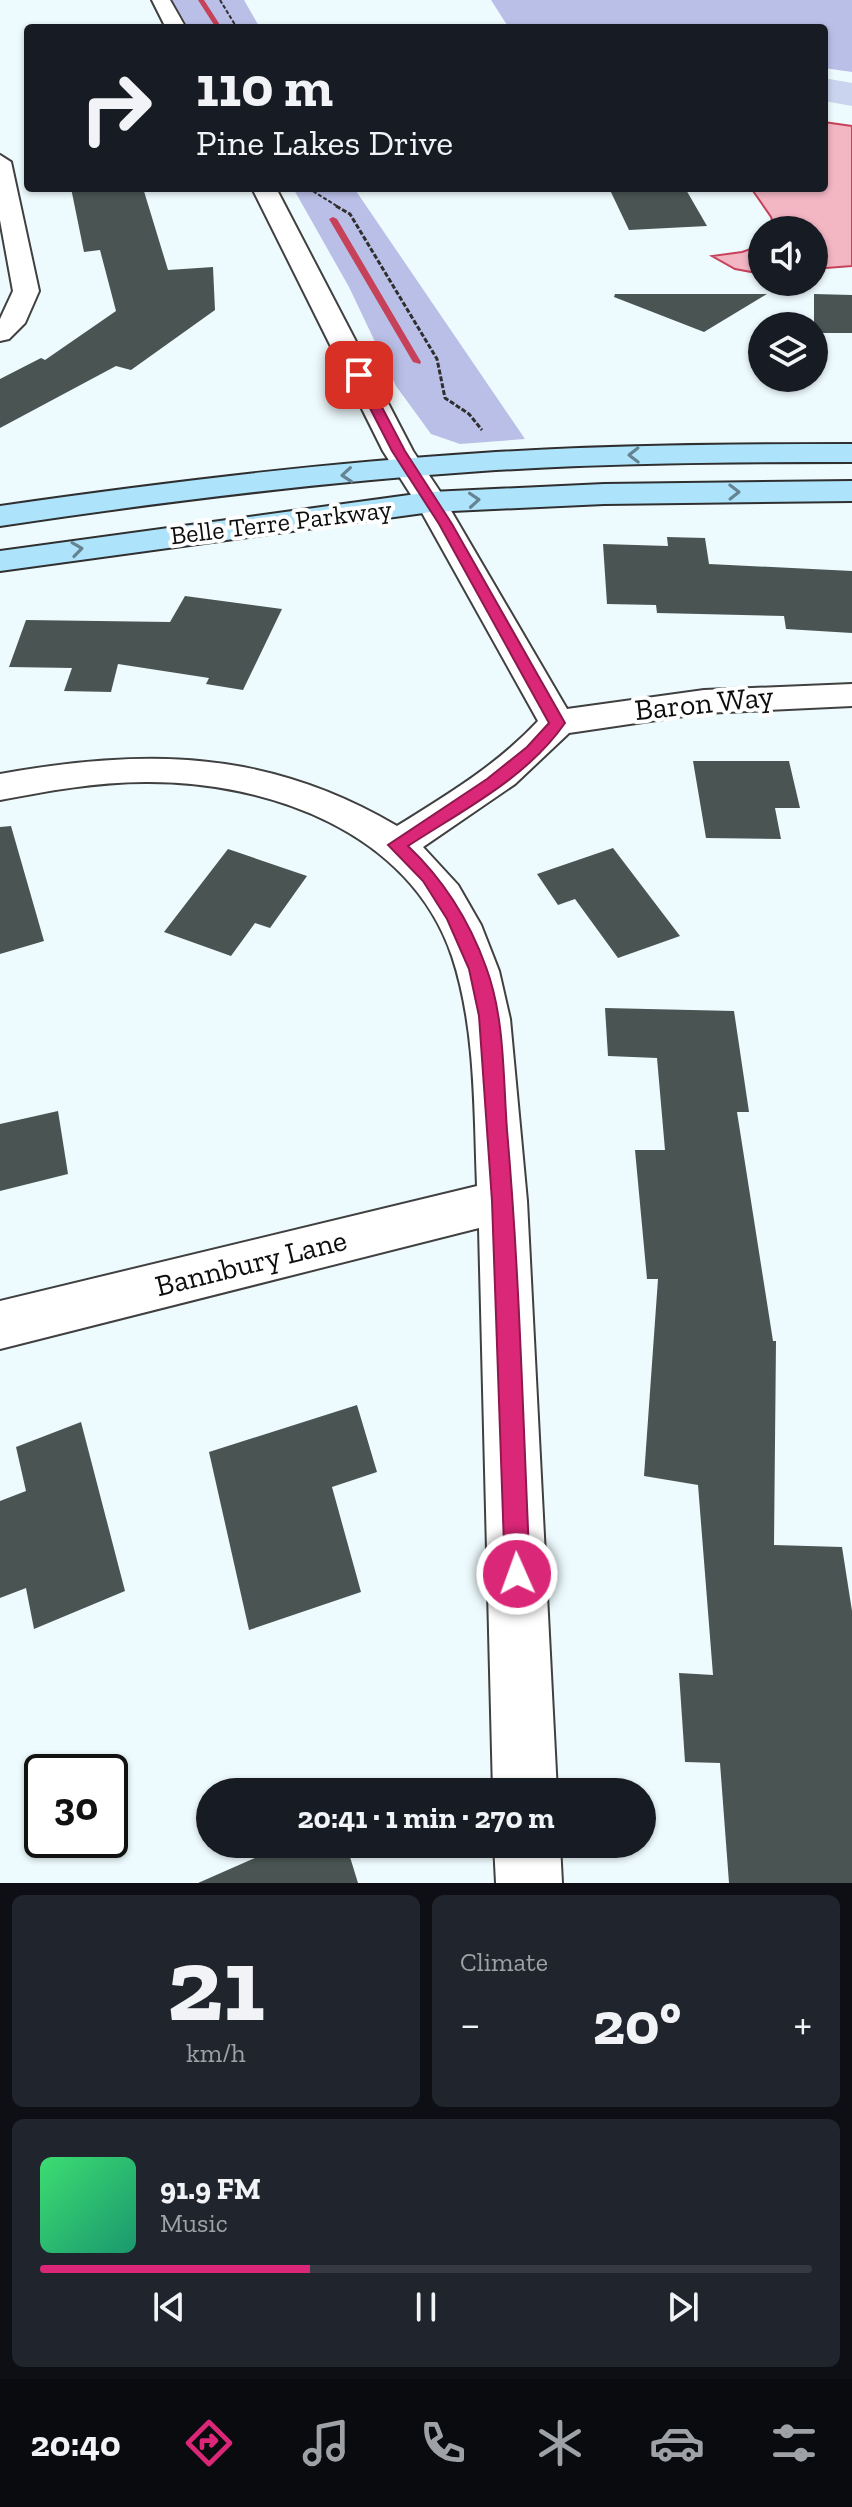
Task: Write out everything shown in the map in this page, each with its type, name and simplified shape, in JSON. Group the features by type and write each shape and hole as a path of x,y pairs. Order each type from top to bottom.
{"main road":[{"name":"Belle Terre Parkway","path":"0,516 409,469 609,456 852,453"},
{"name":"Belle Terre Parkway","path":"0,561 431,502 604,494 852,491"}],"street":[{"path":"161,0 174,24"},
{"path":"0,162 26,279 21,309 0,333"},
{"path":"266,192 409,469 557,723 532,751 493,783 397,845"},
{"name":"Baron Way","path":"557,723 697,700 766,695 852,695"},
{"path":"0,787 69,775 171,769 223,775 302,797 349,817 397,845 429,877 467,941 478,969 491,1041 503,1201 524,1778"},
{"name":"Bannbury Lane","path":"0,1325 503,1201"},
{"path":"528,1858 529,1883"}],"path":[{"path":"220,0 235,24"},
{"path":"314,192 350,214 437,359 445,398 475,420 484,436"}],"shaded area":[{"path":"172,0 244,0 258,24 187,24"},
{"path":"491,0 852,0 852,72 828,69 828,24 506,24"},
{"path":"828,79 852,83 852,106 828,102"},
{"path":"828,123 852,126 852,266 828,268 828,216 770,216 754,192 828,192"},
{"path":"295,192 357,192 525,439 460,444 431,434 396,386 349,287"},
{"path":"748,250 748,271 735,269 712,256"}],"building":[{"path":"72,192 144,192 168,270 213,267 215,310 131,370 116,366 0,428 0,379 41,358 45,360 116,311 100,250 84,252"},
{"path":"611,192 687,192 707,226 629,230"},
{"path":"615,294 764,296 704,332 614,297"},
{"path":"852,295 852,333 828,333 828,312 814,312 814,296"},
{"path":"667,537 705,538 709,564 852,571 852,633 786,629 784,616 657,613 656,605 607,604 603,544 668,546"},
{"path":"185,596 282,609 243,690 206,684 209,678 118,664 111,692 64,691 72,668 9,667 26,620 170,622"},
{"path":"693,761 789,761 800,808 775,808 781,839 706,838"},
{"path":"11,826 44,941 0,954 0,827"},
{"path":"613,848 680,936 618,958 575,899 558,905 537,874"},
{"path":"228,849 307,876 270,928 255,923 231,956 164,932"},
{"path":"605,1008 734,1011 749,1112 737,1112 773,1341 776,1341 774,1545 842,1547 852,1611 852,1883 729,1883 720,1763 685,1762 679,1673 713,1675 698,1485 644,1476 658,1279 647,1279 635,1150 665,1150 657,1058 608,1056"},
{"path":"58,1111 68,1174 0,1191 0,1124"},
{"path":"357,1405 377,1472 332,1487 361,1592 249,1630 209,1452"},
{"path":"81,1422 125,1591 34,1629 26,1588 0,1598 0,1501 26,1491 16,1447"},
{"path":"255,1858 350,1858 358,1883 198,1883"}],"waterway":[{"path":"201,0 216,24"},
{"path":"333,219 417,362"}],"route":[{"path":"359,375 398,451 446,524 557,723 518,764 397,845 429,877 455,917 478,969 488,1016 503,1201 517,1574"}]}
